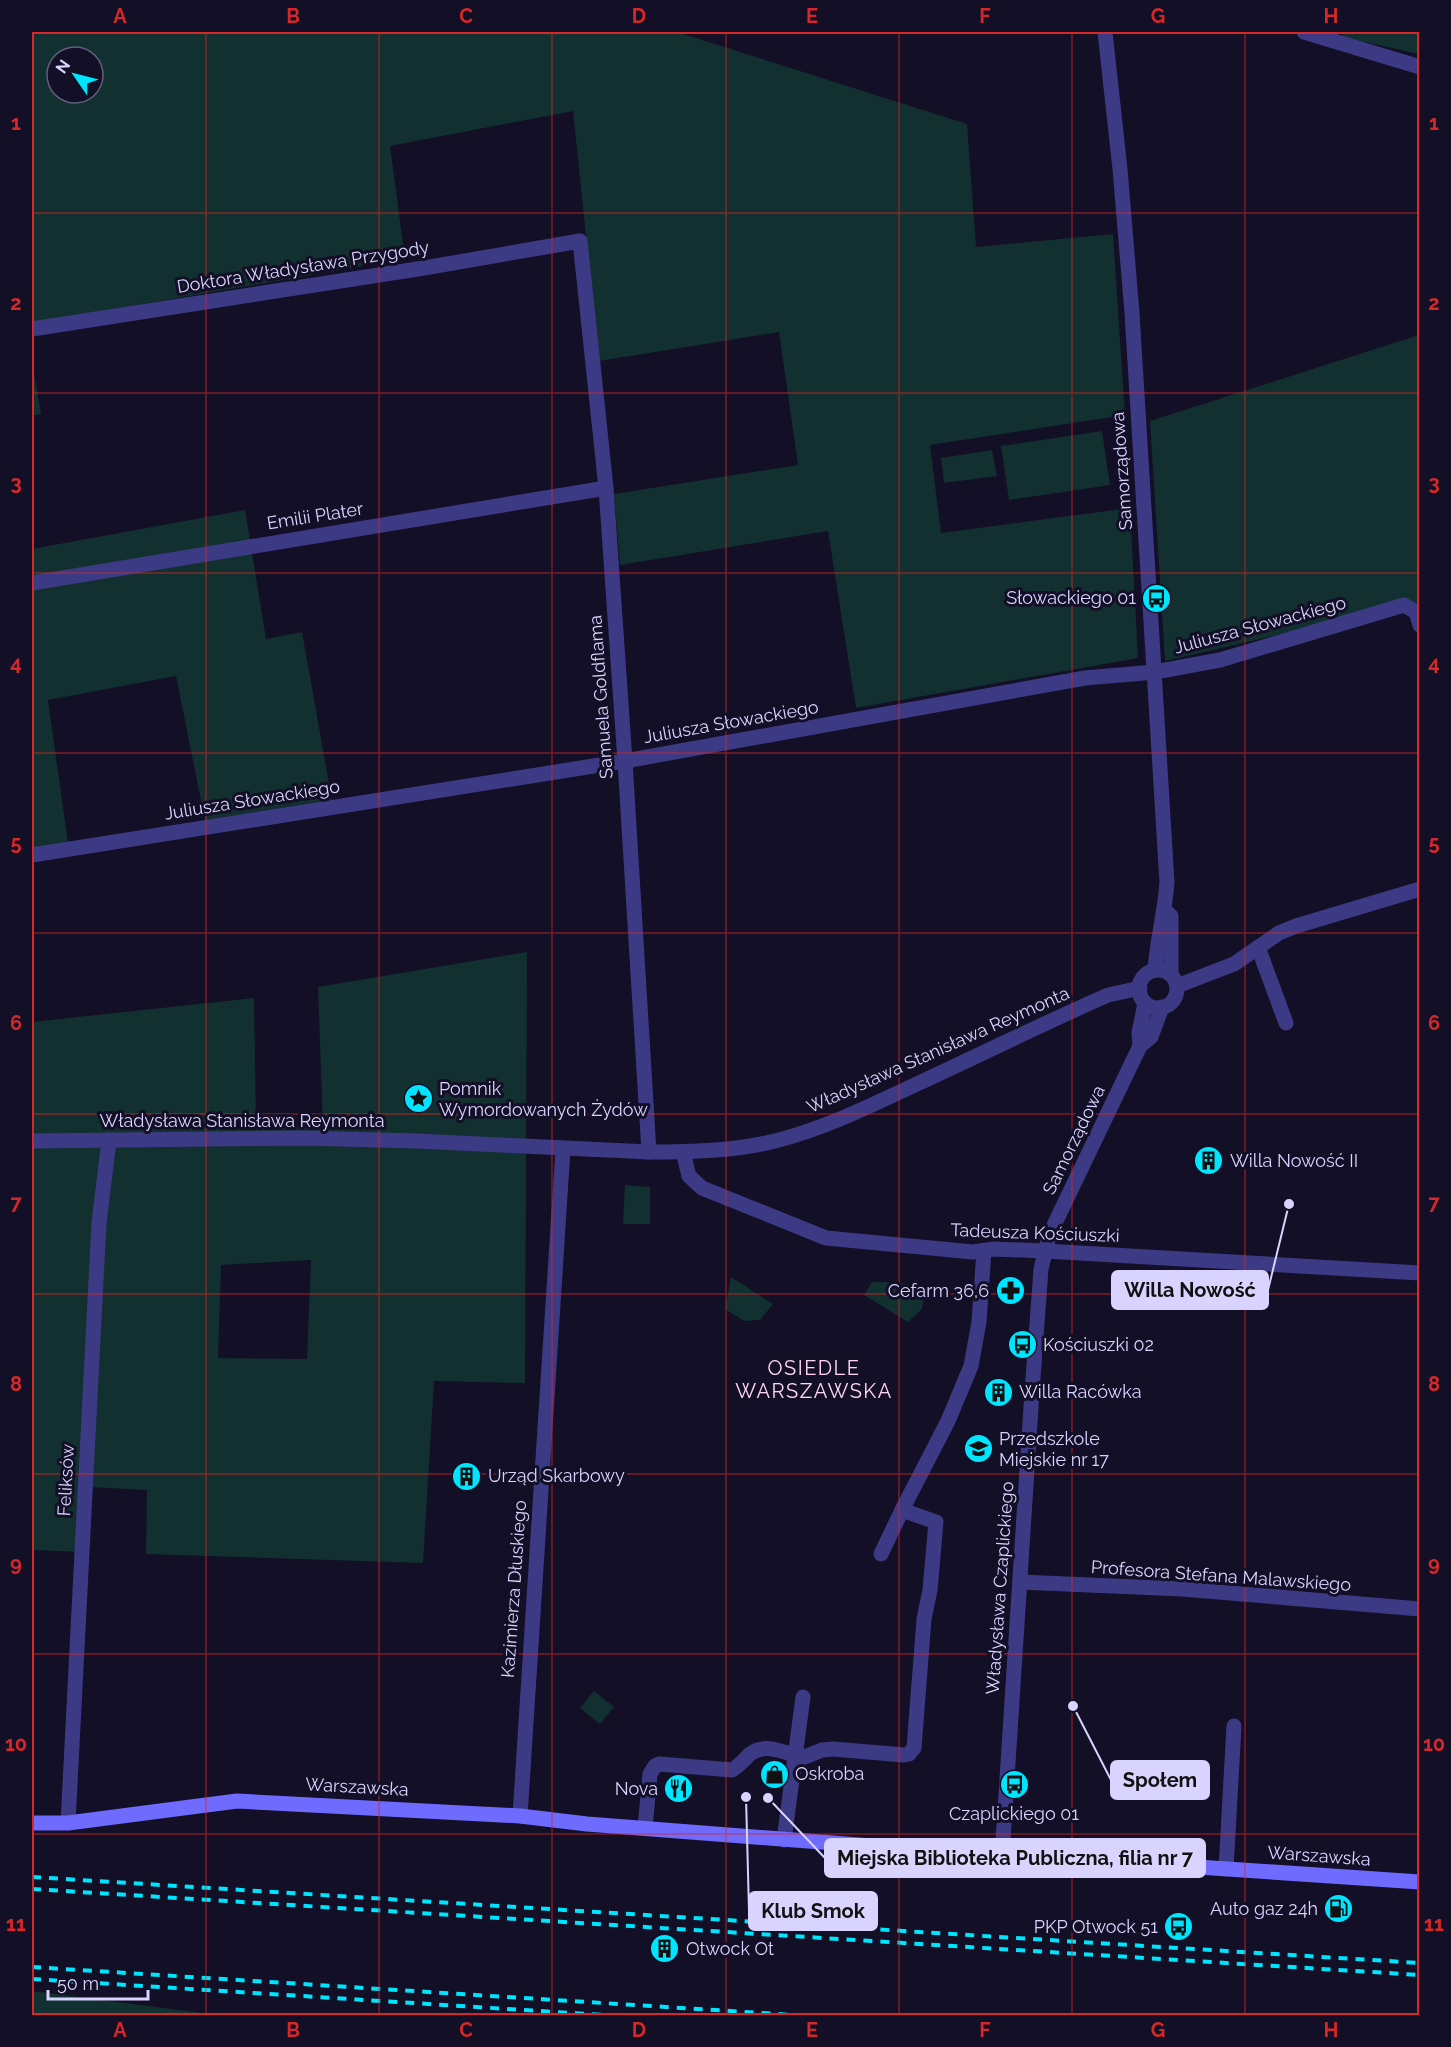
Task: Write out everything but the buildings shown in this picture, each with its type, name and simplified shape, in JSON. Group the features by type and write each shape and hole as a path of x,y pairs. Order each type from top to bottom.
{"main road":[{"name":"Warszawska","path":"32,1823 68,1823 237,1801 315,1804 520,1816 587,1824 784,1840 1416,1883"}],"street":[{"name":"Samorządowa","path":"1105,32 1121,180 1167,882 1166,910 1161,919 1155,970"},
{"path":"1304,32 1419,67"},
{"name":"Doktora Władysława Przygody","path":"32,329 412,270 579,241"},
{"name":"Samuela Goldflama","path":"579,241 606,489 649,1152"},
{"name":"Emilii Plater","path":"32,583 606,489"},
{"name":"Juliusza Słowackiego","path":"32,855 625,761 1085,678 1155,672 1220,660 1404,605 1416,612 1419,625"},
{"path":"1174,980 1234,964 1279,933 1296,926 1419,889"},
{"name":"Samorządowa","path":"1166,910 1171,916 1174,980"},
{"path":"1258,947 1286,1023"},
{"path":"1155,970 1161,970 1174,980 1175,997 1167,1005 1156,1007 1143,995 1145,976 1155,970"},
{"name":"Władysława Stanisława Reymonta","path":"32,1141 303,1138 683,1152 774,1141 826,1125 874,1104 1108,994 1143,995"},
{"name":"Samorządowa","path":"1140,1046 1143,995"},
{"name":"Samorządowa","path":"1045,1251 1055,1223 1140,1046 1150,1037 1161,1007"},
{"name":"Feliksów","path":"68,1823 99,1223 109,1140"},
{"name":"Kazimierza Dłuskiego","path":"520,1816 563,1149"},
{"name":"Tadeusza Kościuszki","path":"683,1152 689,1176 702,1188 819,1236 840,1241 974,1252 1045,1251 1419,1273"},
{"path":"881,1554 948,1421 971,1366 980,1322 984,1251"},
{"name":"Władysława Czaplickiego","path":"1002,1856 1032,1392 1041,1269 1045,1251"},
{"path":"645,1828 650,1774 659,1764 732,1770 758,1750 773,1749 805,1758 822,1750 904,1755 909,1754 914,1748 924,1619 930,1590 936,1522 902,1510"},
{"name":"Profesora Stefana Malawskiego","path":"1020,1582 1182,1589 1419,1609"},
{"path":"784,1840 802,1697"},
{"path":"1226,1869 1234,1726"}],"green space":[{"path":"32,32 102,34 103,32 677,32 967,124 976,247 1113,234 1125,415 930,445 941,533 1130,508 1138,658 856,708 828,531 620,565 614,494 798,465 779,332 599,361 573,111 390,146 405,259 32,323"},
{"path":"1343,32 1419,32 1419,54 1342,37"},
{"path":"1419,335 1419,602 1165,661 1150,421"},
{"path":"32,360 41,414 32,416"},
{"path":"1102,431 1110,485 1009,500 1001,446"},
{"path":"992,450 997,476 944,483 941,458"},
{"path":"245,510 266,639 302,632 332,800 205,820 176,676 48,700 68,843 32,849 32,549"},
{"path":"527,952 525,1383 434,1381 423,1563 146,1554 147,1490 89,1487 85,1552 32,1550 32,1022 254,998 256,1125 323,1127 318,987","holes":["311,1260 307,1359 218,1358 221,1265"]},
{"path":"625,1185 650,1187 650,1224 623,1224"},
{"path":"731,1277 773,1304 760,1320 744,1321 725,1309"},
{"path":"872,1282 914,1286 924,1295 922,1309 908,1322 864,1295"},
{"path":"594,1691 614,1707 600,1724 580,1708"},
{"path":"32,1991 218,2015 32,2015"}],"railway":[{"path":"32,1877 1420,1963"},
{"path":"32,1889 1420,1975"},
{"path":"32,1967 809,2016"},
{"path":"32,1979 619,2016"}],"place":[{"name":"Słowackiego 01","path":"1157,598"},
{"name":"Pomnik Wymordowanych Żydów","path":"418,1099"},
{"name":"Willa Nowość II","path":"1209,1161"},
{"name":"Willa Nowość","path":"1289,1204"},
{"name":"Cefarm 36,6","path":"1010,1291"},
{"name":"Kościuszki 02","path":"1022,1345"},
{"name":"Willa Racówka","path":"998,1392"},
{"name":"Przedszkole Miejskie nr 17","path":"978,1449"},
{"name":"Urząd Skarbowy","path":"467,1476"},
{"name":"Społem","path":"1073,1706"},
{"name":"Oskroba","path":"774,1774"},
{"name":"Czaplickiego 01","path":"1014,1785"},
{"name":"Nova","path":"679,1789"},
{"name":"Klub Smok","path":"746,1797"},
{"name":"Miejska Biblioteka Publiczna, filia nr 7","path":"768,1798"},
{"name":"Auto gaz 24h","path":"1339,1909"},
{"name":"PKP Otwock 51","path":"1179,1927"},
{"name":"Otwock Ot","path":"665,1949"}],"district":[{"name":"OSIEDLE WARSZAWSKA","path":"814,1380"}]}
